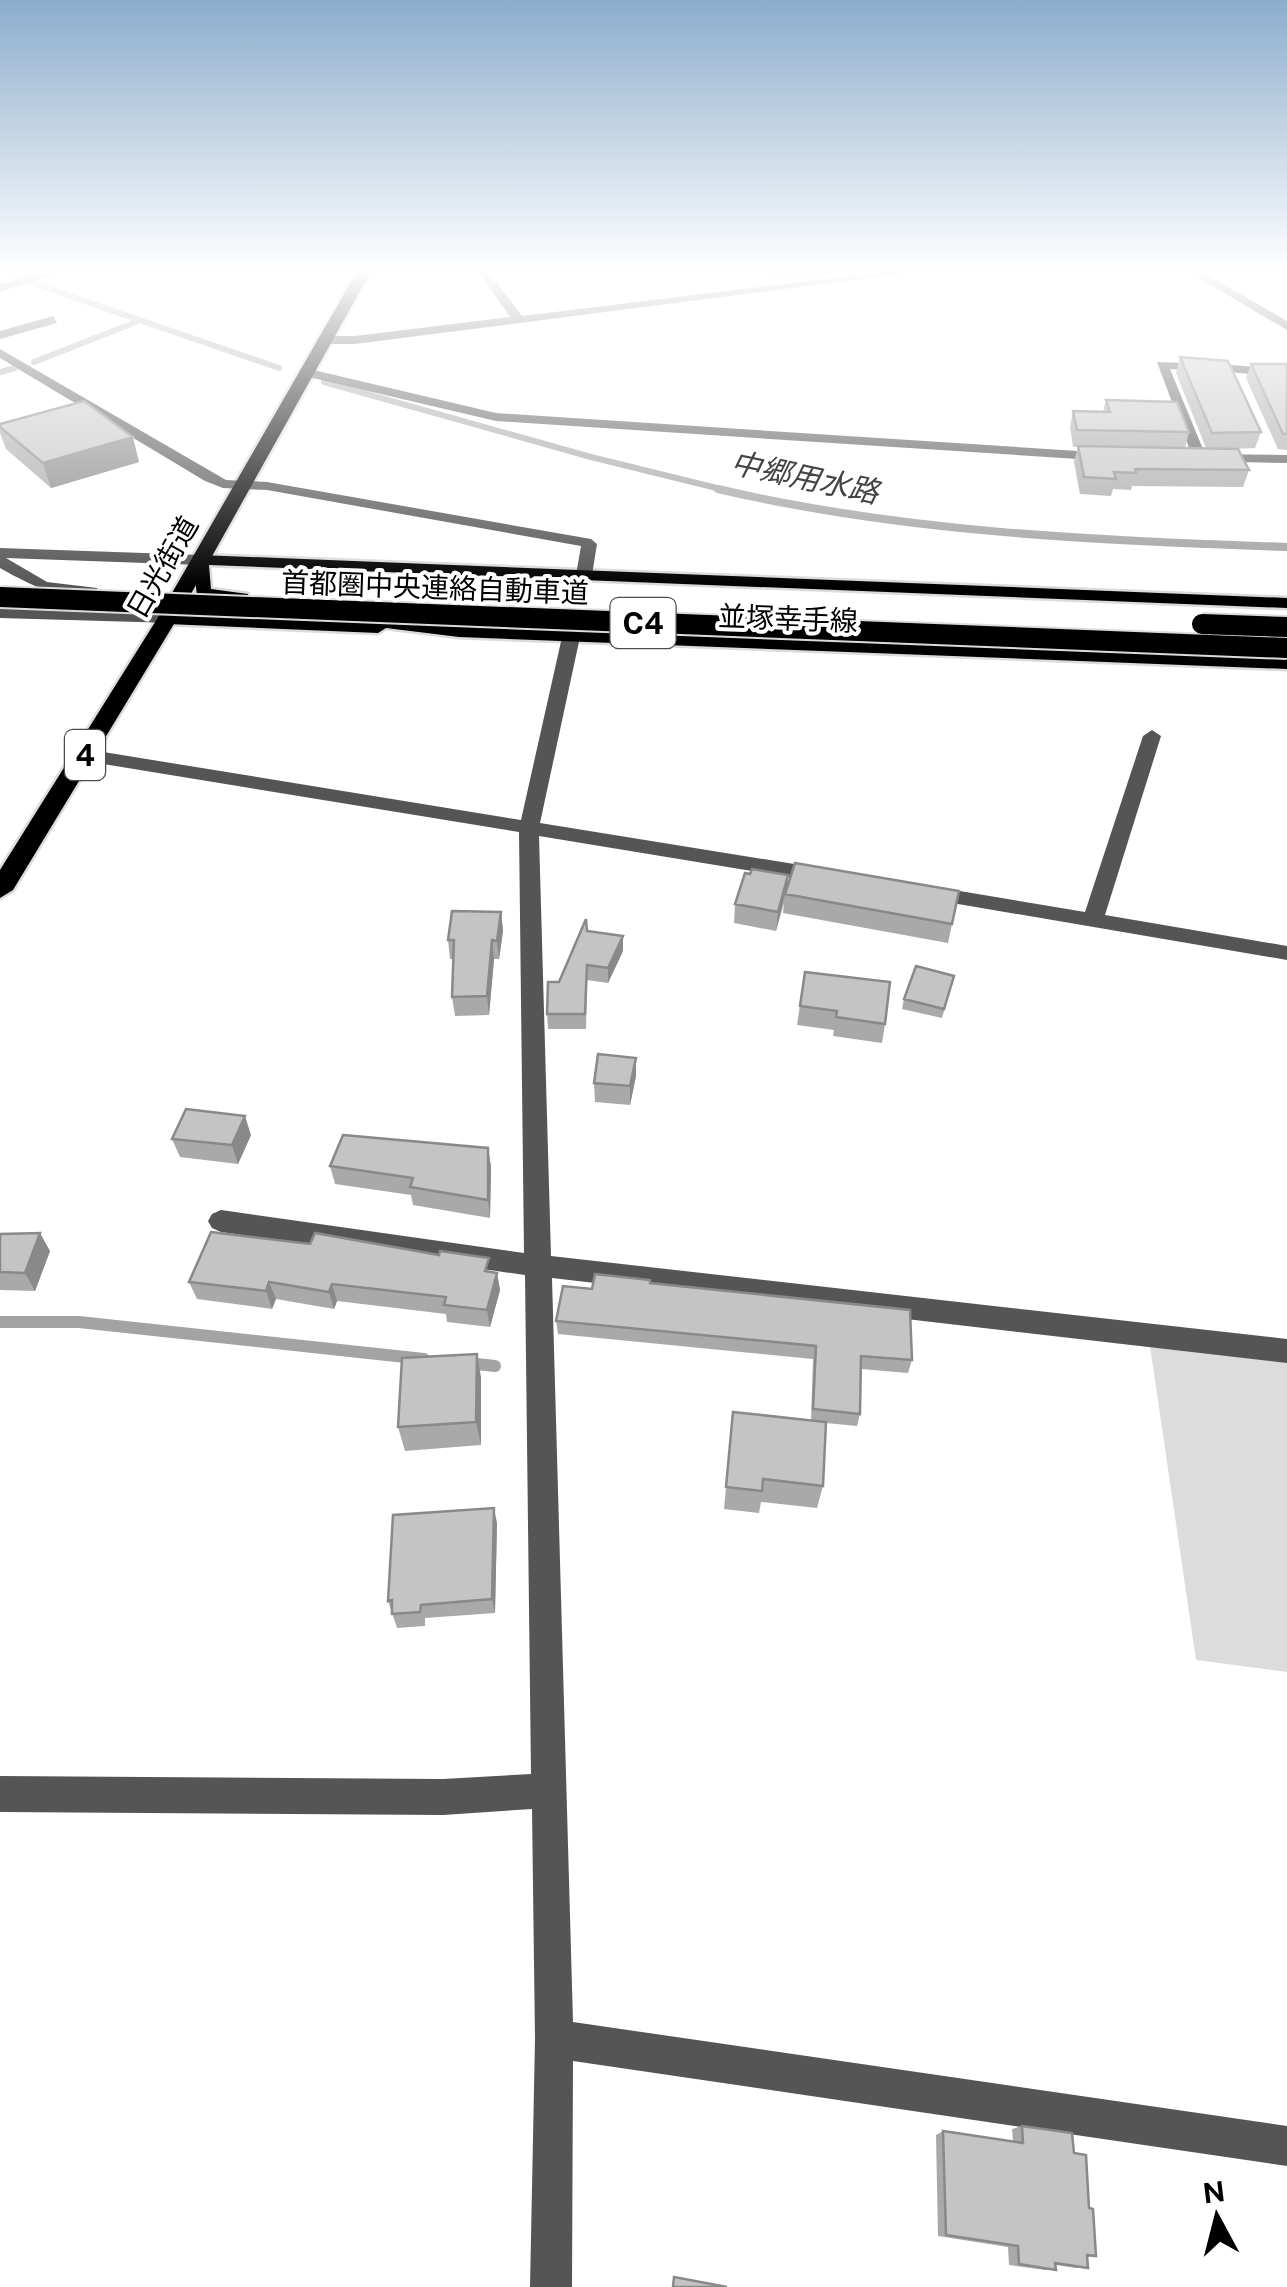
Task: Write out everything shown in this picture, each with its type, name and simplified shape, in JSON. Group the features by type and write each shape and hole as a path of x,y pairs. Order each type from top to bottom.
{"highway":[{"name":"日光街道","path":"3,879 85,755 167,619 303,375"},
{"name":"首都圏中央連絡自動車道","path":"0,578 1287,627"},
{"name":"首都圏中央連絡自動車道","path":"0,597 1287,648"}],"main road":[{"name":"並塚幸手線","path":"201,560 1287,603"},
{"path":"201,560 200,588 208,596 327,601 375,621 460,632"},
{"name":"並塚幸手線","path":"167,619 1287,664"}],"street":[{"path":"37,375 210,478 585,542 589,544 584,575"},
{"path":"1166,375 1199,458"},
{"path":"1233,375 1239,387"},
{"path":"301,379 404,412"},
{"path":"301,379 496,417 1121,458"},
{"path":"1263,441 1279,459"},
{"path":"1180,458 1279,459"},
{"path":"0,557 201,560"},
{"path":"0,557 43,586 144,595 162,606 167,619 0,614"},
{"path":"552,2287 554,2039 528,827 571,637"},
{"path":"1093,920 1152,736"},
{"path":"85,755 840,878"},
{"path":"898,888 1287,953"},
{"path":"221,1222 540,1266 1287,1351"},
{"path":"0,1794 443,1796 546,1792"},
{"path":"554,2039 1287,2146"}],"shaded area":[{"path":"1150,1346 1287,1362 1287,1672 1196,1660"}],"building":[{"path":"1187,375 1234,375 1261,432 1212,433"},
{"path":"1256,375 1287,375 1287,434 1283,434"},
{"path":"1106,400 1177,402 1189,432 1077,430 1073,411 1110,412"},
{"path":"84,401 133,437 43,463 0,427 0,424"},
{"path":"1078,446 1238,449 1249,470 1135,469 1136,473 1114,472 1116,479 1084,477"},
{"path":"795,863 959,891 952,924 785,894"},
{"path":"752,869 788,875 778,912 735,904 745,873 750,874"},
{"path":"452,911 501,912 497,941 492,940 487,996 452,997 454,940 448,940"},
{"path":"586,919 587,931 623,936 608,968 587,965 585,1014 547,1014 548,982 559,982"},
{"path":"916,966 954,976 944,1009 904,999"},
{"path":"805,972 890,982 885,1024 836,1017 837,1011 800,1006"},
{"path":"598,1054 636,1058 630,1086 594,1083"},
{"path":"186,1109 245,1116 232,1145 172,1139"},
{"path":"343,1135 488,1148 488,1200 410,1187 413,1178 330,1166"},
{"path":"211,1232 310,1244 315,1233 439,1255 440,1251 489,1258 485,1271 497,1273 487,1310 444,1305 446,1297 332,1284 329,1292 269,1282 266,1291 189,1282"},
{"path":"40,1233 25,1273 0,1272 0,1234"},
{"path":"595,1274 910,1310 912,1360 861,1356 860,1414 813,1409 816,1346 556,1321 563,1286 592,1289"},
{"path":"477,1354 476,1422 398,1427 402,1358"},
{"path":"733,1412 826,1422 823,1486 763,1479 762,1491 726,1487"},
{"path":"494,1508 492,1599 421,1605 420,1612 392,1614 392,1600 388,1601 393,1515"},
{"path":"1022,2126 1072,2133 1074,2153 1086,2155 1096,2256 1087,2255 1088,2268 1055,2263 1056,2270 1019,2264 1018,2246 946,2235 943,2131 1023,2143"},
{"path":"674,2277 727,2287 673,2287"}],"waterway":[{"name":"中郷用水路","path":"324,382 591,457 729,491"},
{"name":"中郷用水路","path":"718,489 859,516 930,525 1072,537 1287,547"},
{"path":"0,1322 79,1322 424,1359"},
{"path":"467,1363 495,1366"}]}
